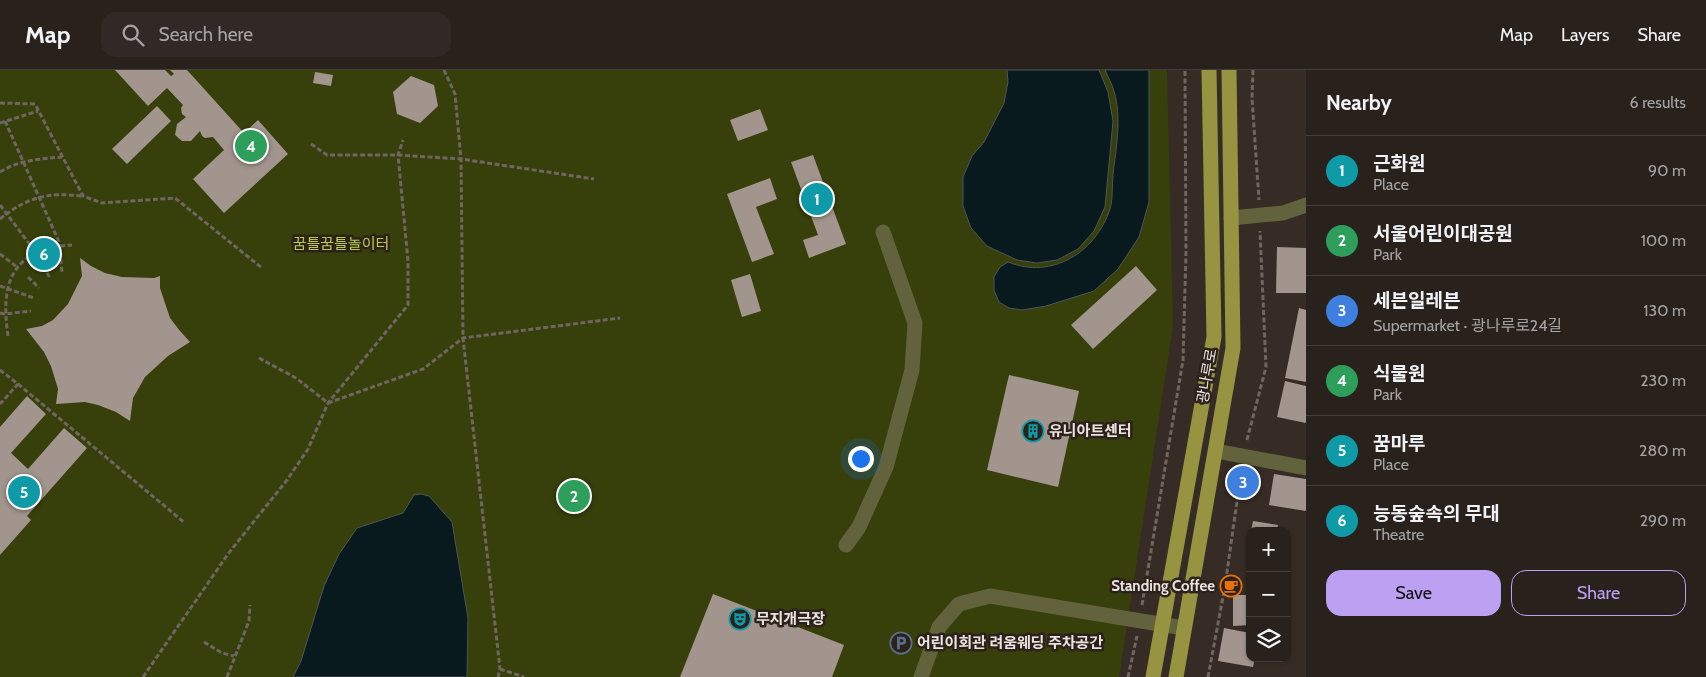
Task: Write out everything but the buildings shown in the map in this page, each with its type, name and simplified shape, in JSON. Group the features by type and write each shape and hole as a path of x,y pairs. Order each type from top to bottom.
{"main road":[{"name":"광나루로","path":"1153,677 1214,337 1208,70"},
{"name":"광나루로","path":"1176,677 1233,348 1229,70"},
{"path":"1212,220 1231,218"}],"street":[{"path":"1231,218 1283,212 1306,205"},
{"path":"846,545 859,527 886,467 912,370 915,324 883,232"},
{"path":"1216,451 1306,468"},
{"path":"921,677 938,627 960,604 990,596 1184,628"}],"path":[{"path":"444,70 455,94 462,160 463,338 500,670 498,677"},
{"path":"1128,677 1140,620 1183,360 1186,253 1184,70"},
{"path":"0,103 35,104 83,196"},
{"path":"0,122 38,111"},
{"path":"5,121 60,246 62,274"},
{"path":"143,677 228,554 287,480 308,449 328,403 408,306 408,261 398,155 404,140"},
{"path":"310,144 328,154 398,155 462,160 594,180"},
{"path":"0,172 8,167 32,159 62,157"},
{"path":"0,219 39,196 61,194 83,196 102,203 175,198 262,268"},
{"path":"0,205 36,254 50,278"},
{"path":"8,336 5,294 17,267 41,251 72,245"},
{"path":"0,254 17,267"},
{"path":"28,277 39,288"},
{"path":"0,286 34,298"},
{"path":"0,313 31,311"},
{"path":"328,403 424,368 463,338 620,318"},
{"path":"259,358 296,378 328,403"},
{"path":"0,370 185,523"},
{"path":"0,404 18,384"},
{"path":"227,677 249,621 250,604"},
{"path":"204,642 222,653 234,656"},
{"path":"500,670 524,677"}],"green space":[{"name":"꿈틀꿈틀놀이터","path":"0,70 1167,70 1173,326 1119,677 0,677"}],"shaded area":[{"path":"1007,70 1099,70 1108,92 1113,121 1105,207 1094,231 1078,249 1057,260 1037,263 1017,260 987,246 971,228 963,206 963,177 972,156 984,142 1004,103 1008,82"},
{"path":"1105,70 1149,70 1149,202 1139,237 1118,269 1094,291 1046,306 1022,310 1009,308 999,302 994,290 994,277 1000,267 1008,262 1024,267 1041,267 1056,264 1070,258 1094,238 1110,209 1118,133 1118,112 1114,91"},
{"path":"414,495 429,496 452,522 468,618 467,677 293,677 301,661 324,586 339,554 357,528 403,513"}],"place":[{"name":"식물원","path":"251,146"},
{"name":"근화원","path":"817,199"},
{"name":"능동숲속의 무대","path":"44,254"},
{"name":"유니아트센터","path":"1033,431"},
{"name":"세븐일레븐","path":"1243,482"},
{"name":"꿈마루","path":"24,492"},
{"name":"서울어린이대공원","path":"574,496"},
{"name":"Standing Coffee","path":"1231,586"},
{"name":"무지개극장","path":"740,619"},
{"name":"어린이회관 려움웨딩 주차공간","path":"901,643"}]}
